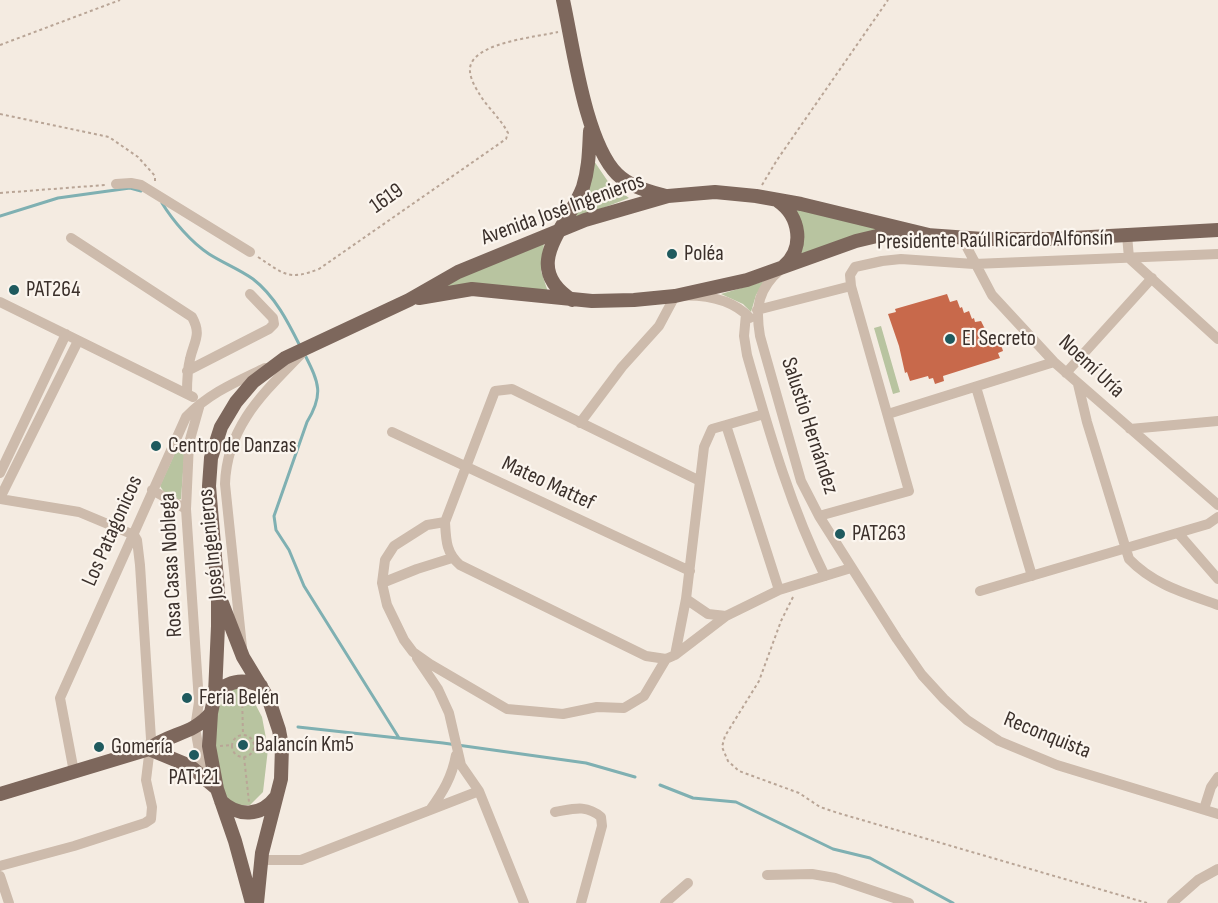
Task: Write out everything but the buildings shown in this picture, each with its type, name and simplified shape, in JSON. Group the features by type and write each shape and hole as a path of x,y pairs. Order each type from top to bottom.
{"main road":[{"path":"563,0 590,126 603,155 615,173 632,185 668,196"},
{"path":"572,300 559,290 549,273 549,252 558,231 583,188 589,160 590,126"},
{"name":"Avenida José Ingenieros","path":"252,903 219,795 209,746 215,694 218,592 209,486 214,447 227,415 243,392 264,372 285,358 409,300 458,272 612,211 668,196 715,192 776,199 933,236"},
{"path":"776,199 783,204 794,219 798,236 794,254 790,261 781,268"},
{"path":"933,236 1055,239 1218,230"},
{"name":"Avenida José Ingenieros","path":"409,300 459,290 485,289 572,300 613,301 675,296 729,285 870,237 891,234 933,236"},
{"name":"Avenida José Ingenieros","path":"218,592 243,657 275,715 282,746 277,796 261,860 257,903"},
{"path":"215,694 222,687 241,680 252,681 261,686"},
{"path":"0,794 149,749 156,743 195,728 211,713"},
{"path":"149,749 190,766 204,777 229,808 239,813 261,811 277,796"}],"street":[{"path":"116,184 141,185 250,252"},
{"path":"1127,235 1129,258 1218,339"},
{"path":"71,238 192,317 197,325 198,335 187,371 187,394"},
{"name":"Noemí Uría","path":"962,238 992,295 1054,362 1218,505"},
{"name":"Presidente Raúl Ricardo Alfonsín","path":"757,310 851,281 855,267 882,261 901,259 974,264 1218,254"},
{"path":"757,310 764,290 781,268"},
{"path":"1066,373 1152,278"},
{"path":"819,516 909,491 851,281"},
{"path":"187,371 269,329 274,324 273,318 250,294"},
{"path":"580,423 622,367 659,326 675,296 713,298 733,305 746,314 760,336"},
{"path":"0,302 201,401"},
{"name":"Salustio Hernández","path":"757,310 760,336 801,481 819,516 897,639"},
{"path":"746,314 744,336 747,356 781,471 825,576"},
{"path":"0,473 66,334"},
{"path":"0,866 74,846 151,819 152,807 146,780 151,739 141,565 134,535 78,512 0,498 78,340"},
{"name":"José Ingenieros","path":"243,657 225,484 228,457 234,438 249,412 307,348"},
{"name":"Los Patagonicos","path":"74,772 60,698 186,417 201,401 218,390 285,358"},
{"path":"888,414 1054,362"},
{"path":"1078,384 1087,422 1129,559 1135,566 1161,584 1218,605"},
{"path":"976,387 1032,576"},
{"path":"700,481 512,389 495,391 445,522 446,544 452,558 460,565 646,656 670,657 726,616 779,590 851,568"},
{"name":"Rosa Casas Noblega","path":"195,728 199,702 186,509 189,443 201,401"},
{"path":"413,652 507,709 563,714 597,707 624,708 644,696 670,657 686,599 704,447 712,429 764,414"},
{"path":"1130,429 1218,421"},
{"path":"726,425 779,590"},
{"name":"Mateo Mattef","path":"392,432 690,571"},
{"path":"152,490 186,509"},
{"path":"980,591 1208,524 1218,517"},
{"path":"445,522 427,525 394,546 385,560 382,583 387,605 394,621 438,689 449,713 460,765 479,791 524,903"},
{"path":"1178,533 1218,579"},
{"path":"382,583 452,558"},
{"path":"686,599 708,614 726,616"},
{"name":"Reconquista","path":"897,639 922,675 944,699 967,720 999,741 1057,765 1218,814"},
{"path":"195,728 204,777"},
{"path":"429,810 443,792 452,774 457,751"},
{"path":"1204,808 1211,787 1218,777"},
{"path":"261,860 301,860 479,791"},
{"path":"555,812 581,808 593,810 602,818 602,826 581,903"},
{"path":"1172,903 1198,880 1218,869"},
{"path":"767,875 790,873 824,876 909,903"},
{"path":"0,876 9,903"},
{"path":"665,903 688,883"}],"path":[{"path":"0,45 120,0"},
{"path":"756,196 777,160 888,0"},
{"name":"1619","path":"250,252 289,276 302,276 319,269 380,228 506,140 508,133 481,96 470,72 471,64 479,53 493,46 569,30"},
{"path":"0,114 109,137 138,158 155,176 155,195"},
{"path":"0,193 116,184"},
{"path":"800,584 781,621 759,681 725,736 722,747 728,761 739,771 799,793 820,807 1147,903"},
{"path":"241,680 243,735"},
{"path":"243,735 251,739 254,747 251,754 244,757 235,754 232,746 235,739 243,735"},
{"path":"254,747 282,746"},
{"path":"244,757 250,813"}],"green space":[{"path":"594,161 609,183 629,198 569,221"},
{"path":"789,208 891,230 800,256"},
{"path":"544,243 541,271 548,292 471,284 437,288 436,285"},
{"path":"765,281 756,295 751,312 743,304 721,294"},
{"path":"881,326 900,392 893,394 874,328"},
{"path":"180,442 185,445 181,499 178,500 164,492 160,486"},
{"path":"235,687 249,692 262,717 268,749 263,792 250,805 236,805 228,801 220,789 213,724 222,692"}],"waterway":[{"path":"0,216 58,198 130,188 141,191"},
{"path":"162,203 183,231 202,249 248,275 268,293 300,346"},
{"path":"305,355 314,373 318,396 274,516 276,530 289,550 304,586 399,738"},
{"path":"298,727 443,743 586,763 635,777"},
{"path":"660,785 693,798 736,802 833,849 870,858 953,903"}],"place":[{"name":"Poléa","path":"672,254"},
{"name":"PAT264","path":"14,290"},
{"name":"El Secreto","path":"950,339"},
{"name":"Centro de Danzas","path":"156,446"},
{"name":"PAT263","path":"840,534"},
{"name":"Feria Belén","path":"187,698"},
{"name":"Balancín Km5","path":"243,745"},
{"name":"Gomería","path":"99,747"},
{"name":"PAT121","path":"194,755"}]}
